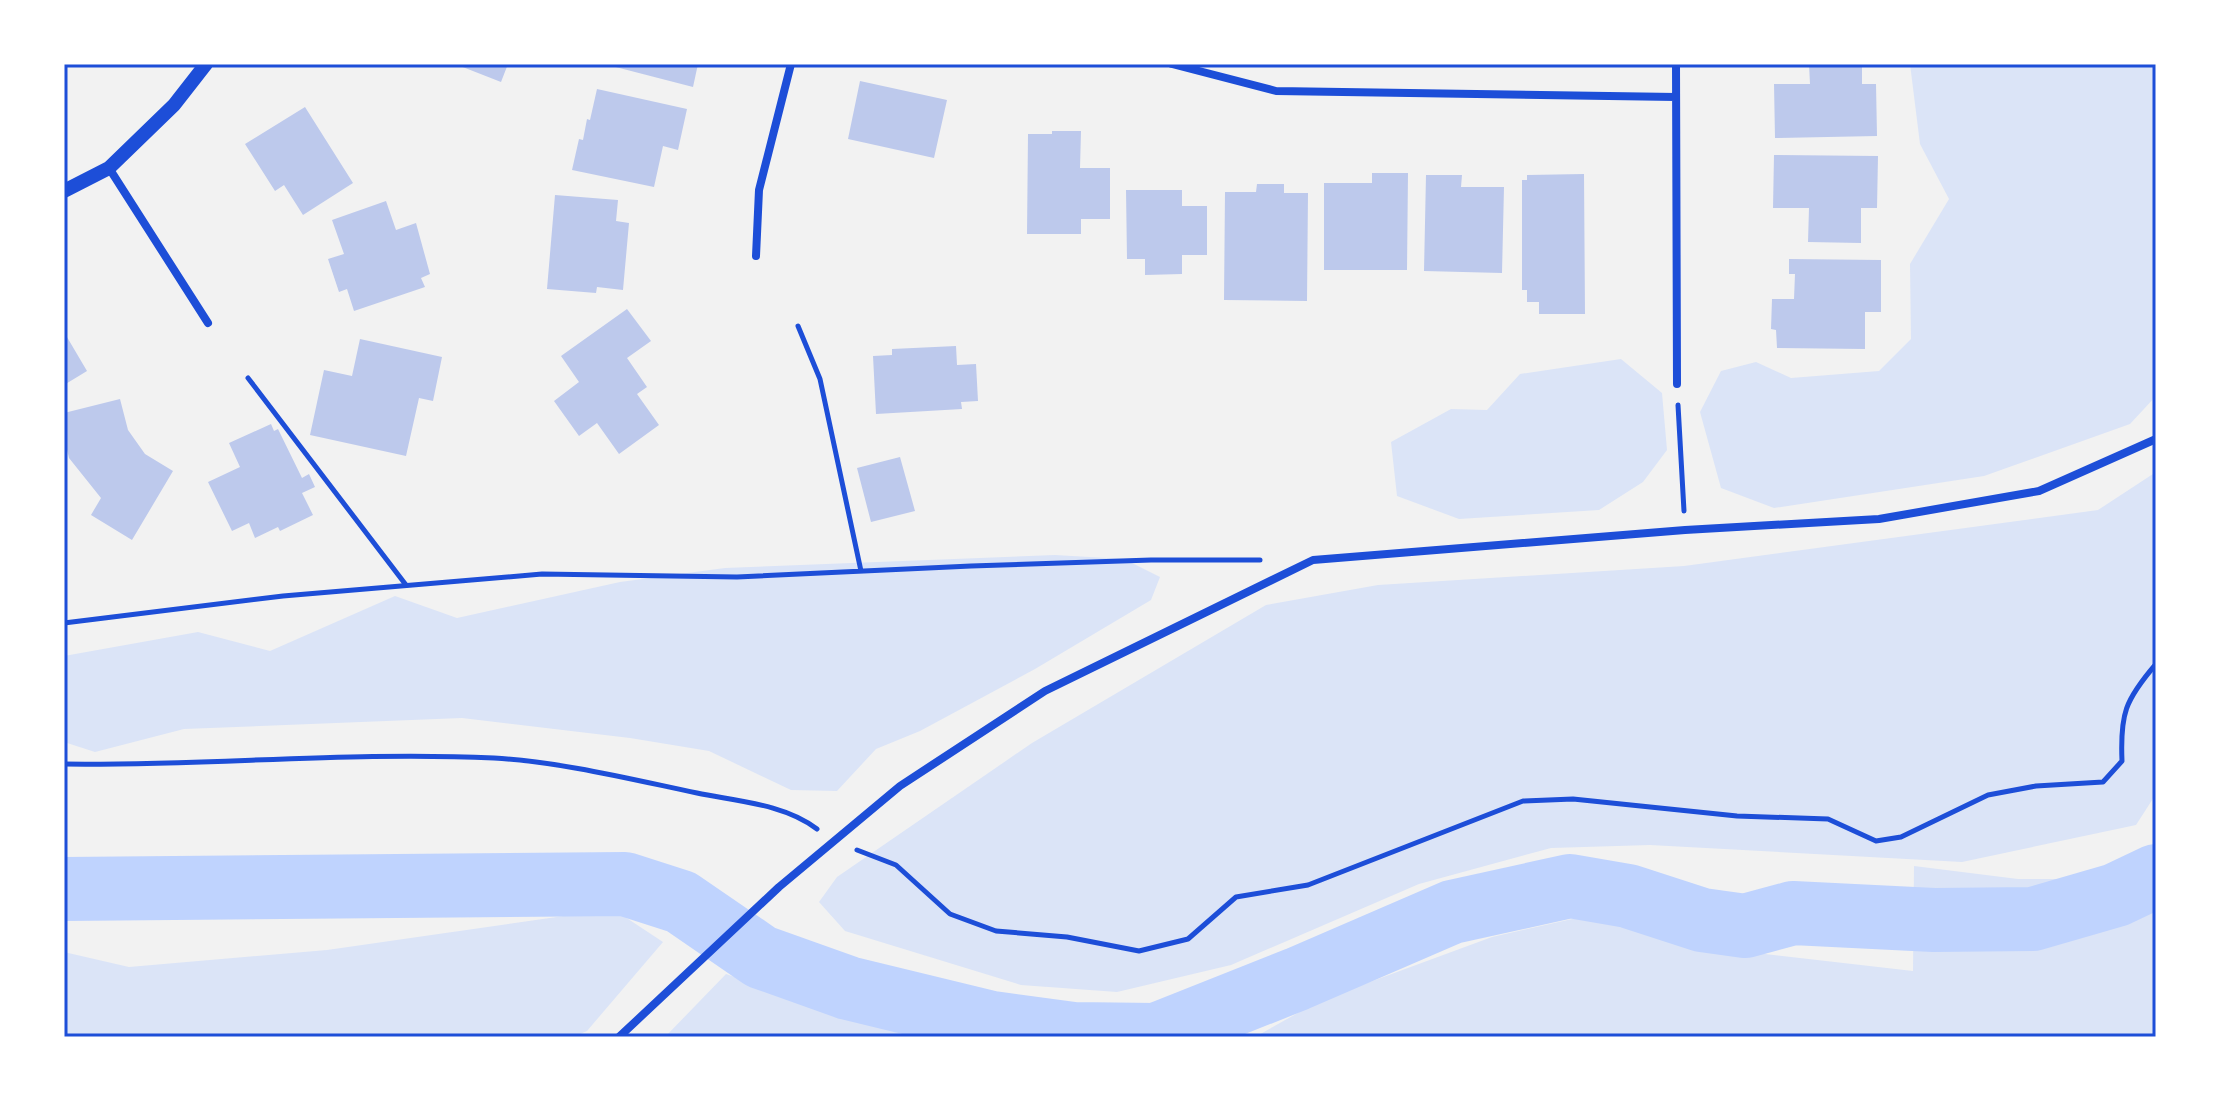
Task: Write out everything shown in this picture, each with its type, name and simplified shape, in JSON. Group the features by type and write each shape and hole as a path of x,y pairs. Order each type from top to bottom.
{"street":[{"path":"64,191 109,168 174,105 206,64"},
{"path":"756,256 759,190 791,64"},
{"path":"1172,64 1276,91 1676,97"},
{"path":"1676,64 1677,384"},
{"path":"109,168 208,323"},
{"path":"619,1037 779,887 900,786 1045,691 1313,560 1685,530 1879,519 2039,491 2156,439"}],"path":[{"path":"798,326 820,379 861,571"},
{"path":"248,378 406,585"},
{"path":"1677,384 1685,530"},
{"path":"64,623 283,596 542,574 737,577 1151,560 1269,560"},
{"path":"64,764 125,765 408,755 498,758 592,771 768,808 803,819 832,841 896,865 950,914 996,931 1067,937 1139,951 1188,939 1236,897 1308,885 1523,801 1573,799 1737,816 1828,819 1876,841 1901,837 1988,795 2036,786 2103,782 2122,761 2120,725 2133,691 2156,664"}],"shaded area":[{"path":"1910,64 2156,64 2156,396 2130,424 1984,476 1774,508 1721,488 1700,412 1721,371 1756,362 1791,378 1879,371 1911,339 1910,264 1949,199 1920,144"},
{"path":"1621,359 1662,393 1667,450 1643,482 1599,510 1459,519 1397,496 1391,442 1451,409 1487,410 1520,374"},
{"path":"2156,472 2156,794 2136,825 1962,862 1650,845 1551,848 1419,884 1231,965 1117,992 1021,985 845,931 819,902 837,877 1032,743 1266,605 1378,585 1684,566 2098,510"},
{"path":"1055,555 1124,559 1160,577 1151,600 1035,669 920,731 876,749 837,791 791,790 709,751 630,738 462,718 184,729 95,752 64,742 64,656 198,632 270,651 395,596 457,618 620,582 725,568"},
{"path":"1914,866 2018,879 2104,879 2156,871 2156,1037 1255,1037 1321,1000 1492,937 1581,917 1714,948 1913,971"},
{"path":"613,909 663,942 587,1031 573,1037 64,1037 64,952 129,967 327,950"},
{"path":"726,974 905,1035 910,1037 665,1037"}],"building":[{"path":"455,64 508,64 501,82"},
{"path":"604,64 698,64 693,87"},
{"path":"1809,64 1862,64 1862,84 1876,84 1877,136 1775,138 1774,84 1810,84"},
{"path":"860,81 947,100 934,158 848,139"},
{"path":"597,89 687,109 678,150 663,146 654,187 572,170 579,139 583,140 587,119 590,120"},
{"path":"305,107 353,183 303,215 284,185 275,191 245,144"},
{"path":"1052,131 1081,131 1080,168 1110,168 1110,219 1081,219 1081,234 1027,234 1028,134 1052,134"},
{"path":"1774,155 1878,156 1877,208 1861,208 1861,243 1808,242 1809,208 1773,208"},
{"path":"1372,173 1408,173 1407,270 1324,270 1324,183 1372,183"},
{"path":"1584,174 1585,314 1539,314 1539,302 1527,302 1527,290 1522,290 1522,180 1527,180 1527,175"},
{"path":"1426,175 1462,175 1461,187 1504,187 1502,273 1424,271"},
{"path":"1257,184 1284,184 1284,193 1308,193 1307,301 1224,300 1225,192 1256,192"},
{"path":"1126,190 1182,190 1182,206 1207,206 1207,255 1182,255 1182,274 1145,275 1145,259 1127,259"},
{"path":"555,195 618,200 616,221 629,223 623,290 597,287 596,293 547,289"},
{"path":"386,201 396,230 416,223 430,274 421,278 425,287 354,311 347,289 339,292 328,259 344,254 332,220"},
{"path":"1789,259 1881,260 1881,312 1865,312 1865,349 1777,348 1776,330 1771,329 1772,299 1794,299 1795,274 1789,274"},
{"path":"627,309 651,341 627,358 647,387 637,394 659,425 619,454 597,423 579,436 554,401 579,382 561,356"},
{"path":"64,332 87,371 64,385"},
{"path":"360,339 442,357 433,401 419,398 406,456 310,435 324,370 352,376"},
{"path":"956,346 957,365 976,364 978,401 961,402 962,409 876,414 873,356 892,355 892,349"},
{"path":"120,399 128,430 145,454 173,471 132,540 91,515 101,498 69,458 64,437 64,413"},
{"path":"271,424 274,431 278,429 302,478 309,474 315,487 302,493 313,515 280,531 278,527 255,538 249,523 232,531 208,482 240,467 229,443"},
{"path":"900,457 915,511 871,522 857,468"}],"waterway":[{"path":"64,889 625,884 681,902 761,957 848,988 992,1023 1073,1034 1156,1035 1452,912 1570,886 1628,896 1702,920 1745,926 1793,913 1934,920 2033,919 2116,895 2156,876"}]}
